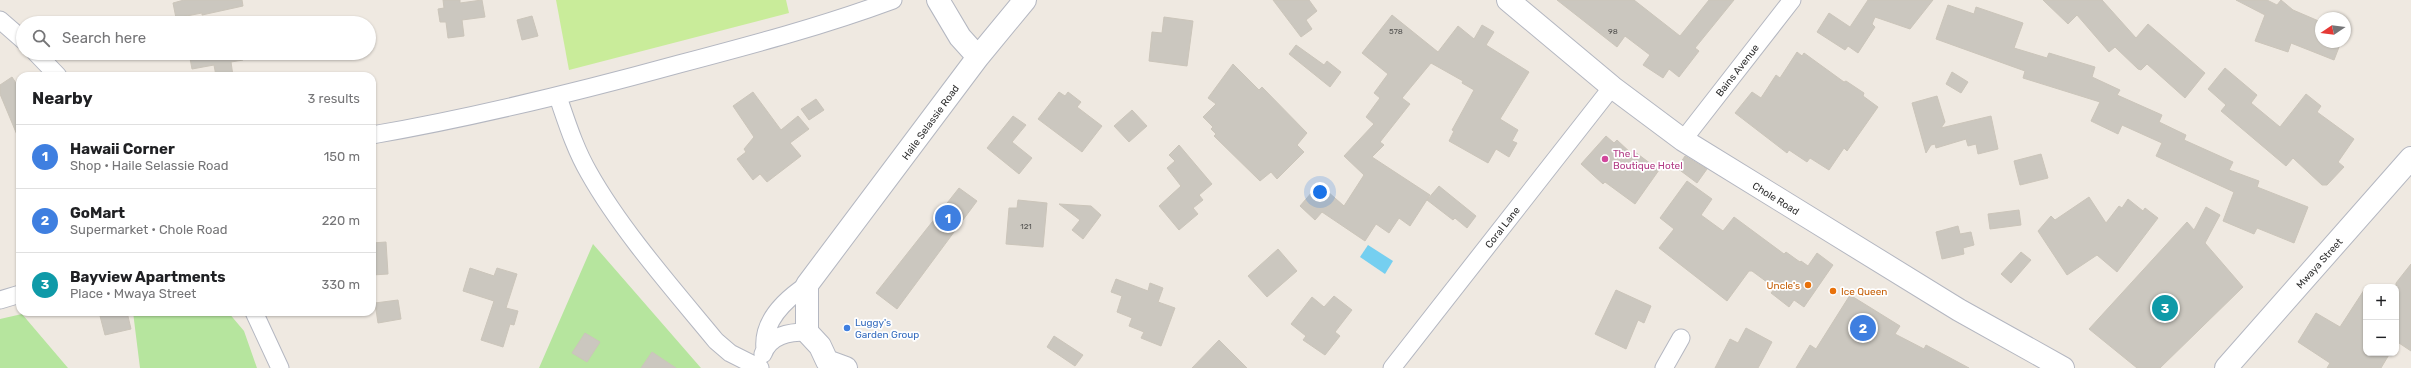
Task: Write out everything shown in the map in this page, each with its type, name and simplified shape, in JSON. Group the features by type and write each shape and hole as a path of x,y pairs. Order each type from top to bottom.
{"street":[{"path":"376,134 558,97 751,45 853,15 893,0"},
{"path":"938,0 960,37 978,57"},
{"name":"Haile Selassie Road","path":"807,285 836,244 896,168 978,57 1025,0"},
{"name":"Bains Avenue","path":"1683,140 1792,0"},
{"name":"Chole Road","path":"1519,3 1612,87 1683,140 1959,310 2063,368"},
{"path":"0,20 16,34"},
{"path":"43,60 54,72"},
{"name":"Coral Lane","path":"1392,368 1612,87"},
{"path":"558,97 571,137 589,173 628,229 716,341 730,353 761,368 765,349 763,338 768,324 792,295 807,285"},
{"name":"Mwaya Street","path":"2226,368 2411,158"},
{"path":"807,285 807,332 820,346 832,366"},
{"path":"0,300 16,295"},
{"path":"256,316 280,368"},
{"path":"765,349 776,337 790,332 807,332"},
{"path":"1664,368 1681,338"}],"green space":[{"path":"556,0 786,0 789,13 569,70"},
{"path":"593,244 701,368 539,368"},
{"path":"16,315 24,316 68,368 0,368 0,319"},
{"path":"134,316 231,316 244,331 257,368 140,368"}],"water":[{"path":"1368,245 1393,261 1385,274 1360,257"}],"building":[{"path":"184,0 242,0 243,6 202,15 202,13 186,16 176,16 173,3"},
{"path":"443,0 460,0 460,3 482,0 485,17 462,20 464,36 448,38 446,22 440,22 438,9 444,8"},
{"path":"1273,0 1309,0 1317,11 1306,20 1312,29 1301,37"},
{"path":"1557,0 1634,0 1680,36 1709,0 1734,0 1695,48 1699,51 1679,77 1669,69 1663,78 1643,65 1650,55 1625,36 1617,47"},
{"path":"1868,0 1933,0 1910,29 1875,17 1872,24 1875,27 1858,53 1848,46 1845,50 1817,32 1829,13 1850,27"},
{"path":"2043,0 2102,0 2136,38 2148,24 2205,73 2185,98 2147,64 2141,70 2138,69 2115,47 2109,52 2077,15 2068,24"},
{"path":"2236,0 2267,0 2277,5 2281,0 2293,10 2315,19 2315,48 2339,48 2334,60 2291,43 2288,52 2255,41 2265,15"},
{"path":"1948,5 1974,14 1976,7 2023,23 2014,48 2047,58 2049,53 2095,67 2092,77 2120,90 2117,95 2162,115 2159,122 2186,135 2184,140 2233,162 2229,170 2259,181 2257,187 2308,207 2294,243 2257,228 2254,234 2223,221 2234,192 2156,156 2162,143 2122,125 2118,134 2091,121 2100,102 2023,78 2025,71 1936,39"},
{"path":"1392,15 1438,52 1458,26 1474,39 1482,25 1494,32 1486,45 1529,72 1500,119 1518,130 1512,141 1517,143 1509,157 1496,149 1488,163 1449,141 1454,131 1452,130 1474,90 1462,83 1463,81 1431,63 1402,98 1410,104 1380,142 1384,145 1372,157 1430,195 1410,226 1399,218 1389,233 1376,224 1365,241 1322,212 1315,220 1300,206 1319,184 1344,206 1364,175 1344,156 1374,124 1366,117 1380,98 1374,93 1388,74 1362,53"},
{"path":"532,16 538,36 522,40 517,20"},
{"path":"1164,17 1193,21 1187,66 1149,61 1152,32 1162,33"},
{"path":"1296,45 1324,65 1327,61 1341,72 1330,87 1289,54"},
{"path":"1797,52 1802,56 1804,53 1844,82 1846,81 1864,93 1863,96 1878,107 1847,151 1844,148 1829,170 1810,158 1807,162 1789,150 1787,153 1735,113 1752,92 1761,98 1776,75 1780,78"},
{"path":"190,60 243,60 231,62 232,72 215,72 214,65 192,69"},
{"path":"1233,64 1259,90 1262,87 1307,133 1297,145 1304,152 1277,179 1271,172 1260,181 1214,136 1216,134 1211,129 1213,127 1203,117 1216,104 1208,98"},
{"path":"2225,68 2257,95 2251,103 2280,127 2306,94 2321,106 2317,112 2354,139 2338,162 2344,167 2327,185 2322,185 2293,158 2286,166 2221,111 2226,105 2208,89"},
{"path":"1952,72 1968,82 1961,93 1946,84"},
{"path":"12,77 16,83 16,132 0,94 0,85"},
{"path":"753,92 781,130 798,116 809,129 790,143 801,156 767,182 760,174 753,180 737,159 746,152 744,149 754,137 733,106"},
{"path":"1059,92 1065,96 1068,92 1081,102 1077,107 1102,126 1082,152 1038,119"},
{"path":"1937,96 1945,122 1941,128 1991,116 1998,149 1978,154 1976,144 1968,146 1966,139 1936,148 1935,144 1931,145 1926,153 1912,103"},
{"path":"816,99 824,110 809,120 801,109"},
{"path":"1132,110 1147,126 1129,142 1114,126"},
{"path":"1013,116 1026,125 1012,142 1032,158 1019,174 987,148"},
{"path":"1606,136 1614,143 1617,140 1633,155 1635,152 1659,170 1635,204 1605,182 1603,184 1581,164"},
{"path":"1179,145 1212,184 1199,195 1203,200 1193,208 1198,214 1179,230 1159,206 1181,186 1167,168 1175,161 1169,155"},
{"path":"2041,154 2048,178 2020,185 2014,161"},
{"path":"1685,156 1707,169 1697,183 1677,168"},
{"path":"1687,181 1712,199 1701,215 1723,231 1734,217 1784,254 1786,252 1808,266 1817,253 1833,265 1804,307 1794,300 1789,307 1771,293 1775,288 1752,271 1749,271 1727,301 1659,248 1674,229 1660,218"},
{"path":"1439,186 1476,216 1467,228 1455,218 1453,220 1427,200"},
{"path":"959,188 977,201 897,309 876,293"},
{"path":"2089,197 2106,223 2119,206 2122,208 2128,199 2143,211 2145,208 2158,218 2117,272 2097,255 2067,275 2038,231 2051,216 2055,220"},
{"path":"1018,200 1047,203 1043,247 1006,244 1009,208 1017,208"},
{"path":"1059,204 1091,206 1101,215 1083,239 1072,230 1080,220"},
{"path":"2206,207 2220,215 2205,243 2243,287 2160,368 2137,368 2089,329 2187,222 2194,230"},
{"path":"2019,210 2021,225 1990,229 1988,214"},
{"path":"1958,226 1960,234 1971,232 1974,245 1963,248 1964,254 1942,259 1936,232"},
{"path":"386,242 388,274 376,275 376,243"},
{"path":"1278,249 1297,271 1267,297 1248,276"},
{"path":"2021,252 2031,260 2011,283 2001,274"},
{"path":"2411,264 2411,351 2399,343 2399,284 2396,283"},
{"path":"470,268 494,276 497,268 517,274 506,308 518,311 514,325 510,324 503,347 481,340 494,301 463,291"},
{"path":"1116,279 1148,291 1150,283 1163,288 1158,302 1175,308 1161,346 1141,338 1144,332 1129,326 1132,318 1117,312 1122,296 1111,292"},
{"path":"1616,290 1651,306 1644,323 1638,320 1626,349 1595,334"},
{"path":"2363,292 2363,356 2388,356 2381,368 2327,368 2330,363 2298,342 2316,313 2340,327"},
{"path":"1850,295 1900,326 1895,334 1924,349 1926,345 1969,368 1796,368 1810,345 1816,349"},
{"path":"1334,296 1352,310 1335,332 1340,336 1325,355 1303,340 1306,336 1291,324 1312,297 1324,307"},
{"path":"398,300 401,319 378,323 376,303"},
{"path":"100,316 128,316 131,329 105,335"},
{"path":"1746,328 1772,342 1758,368 1715,368 1730,339 1738,343"},
{"path":"585,333 600,342 587,362 572,353"},
{"path":"1054,336 1083,355 1075,366 1047,347"},
{"path":"1219,340 1247,368 1192,368"},
{"path":"652,352 676,368 641,368"}],"place":[{"name":"The L Boutique Hotel","path":"1605,159"},
{"name":"Hawaii Corner","path":"948,218"},
{"name":"Uncle's","path":"1808,285"},
{"name":"Ice Queen","path":"1833,291"},
{"name":"Bayview Apartments","path":"2165,308"},
{"name":"Luggy's Garden Group","path":"847,328"},
{"name":"GoMart","path":"1863,328"}]}
